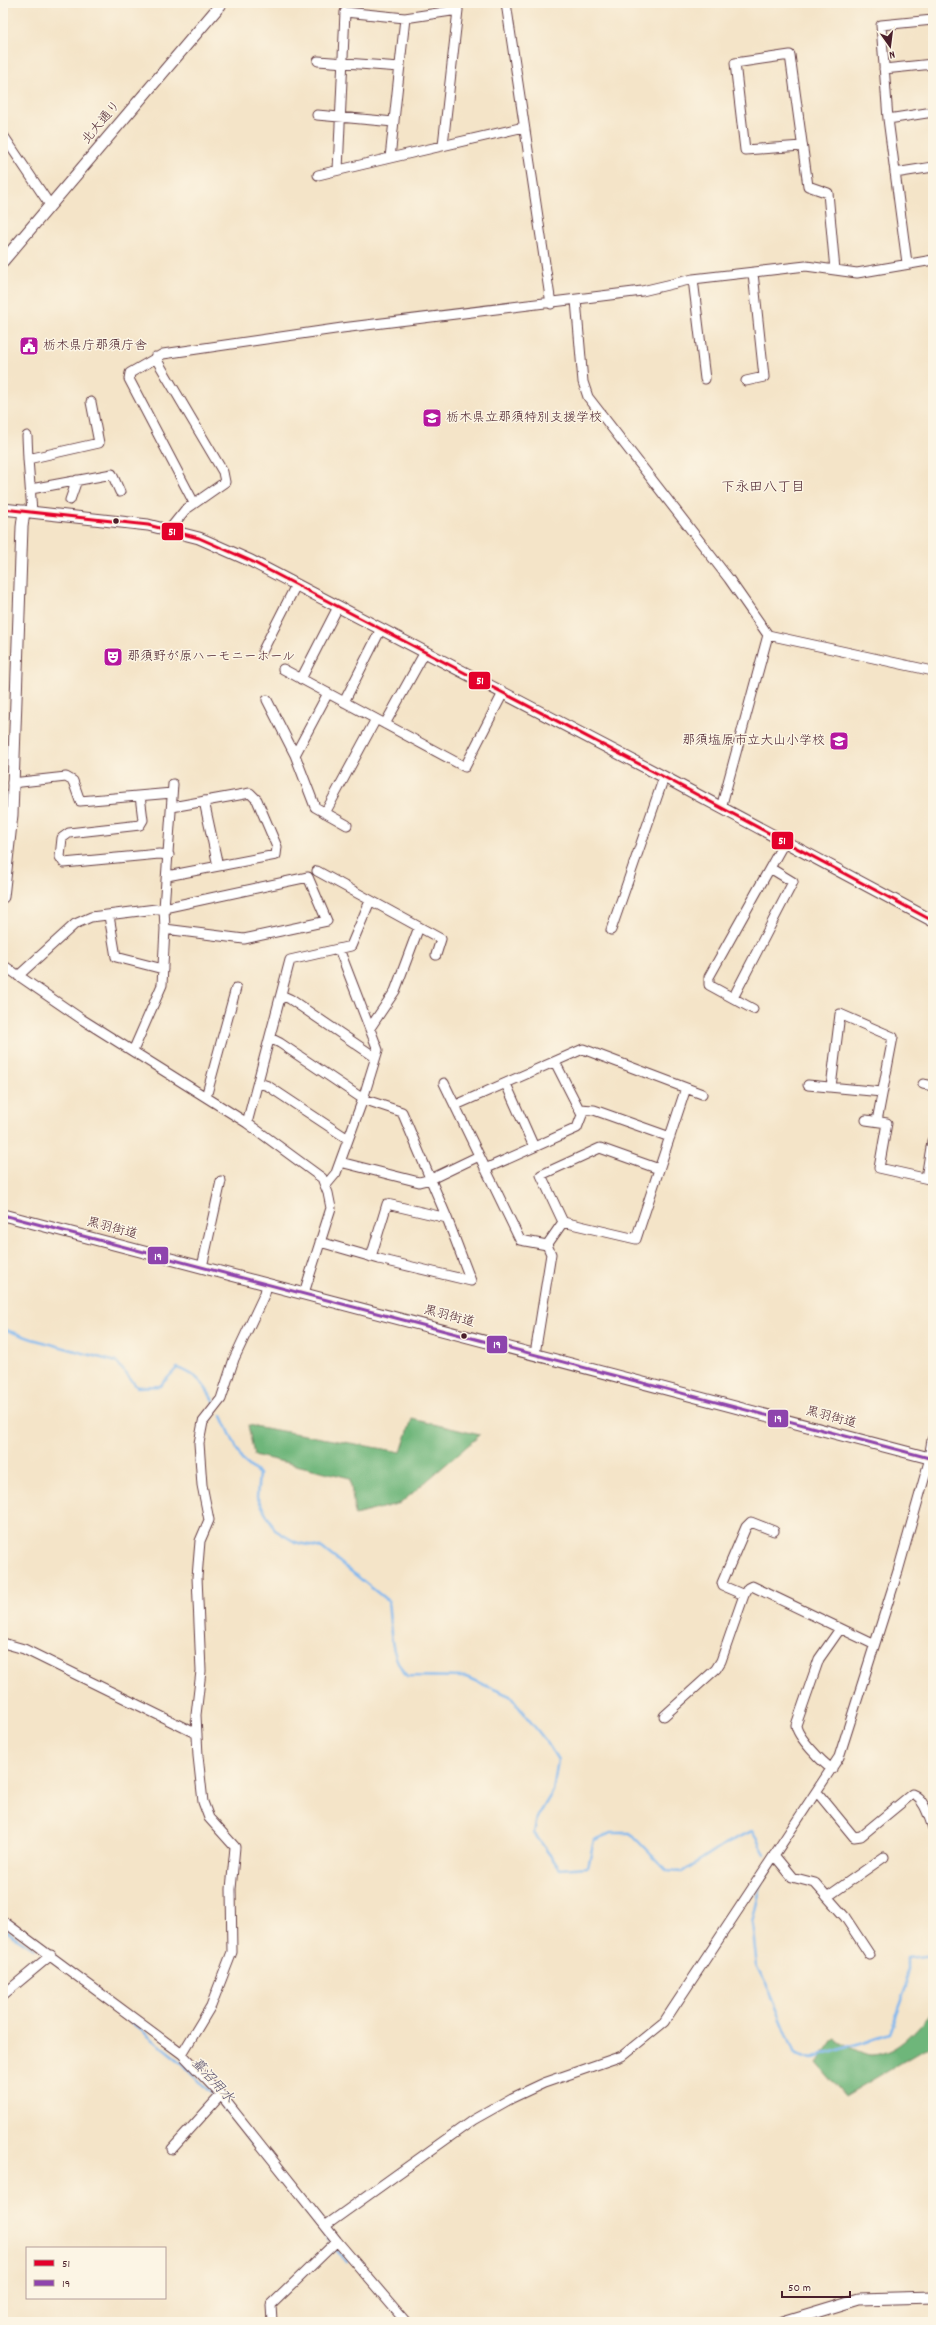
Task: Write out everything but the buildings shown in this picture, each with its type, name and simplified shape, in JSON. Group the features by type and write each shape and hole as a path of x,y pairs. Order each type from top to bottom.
{"street":[{"name":"北大通り","path":"3,261 222,3"},
{"path":"506,3 551,304"},
{"path":"338,170 345,12 405,18 458,10 444,145"},
{"path":"390,158 405,18"},
{"path":"907,263 888,119 881,25 933,20"},
{"path":"802,146 745,150 735,63 790,55 808,186 828,193 835,270"},
{"path":"318,61 400,66"},
{"path":"884,69 933,64"},
{"path":"888,119 933,112"},
{"path":"317,115 394,122"},
{"path":"318,175 444,145 524,128"},
{"path":"3,135 50,205"},
{"path":"895,173 933,167"},
{"path":"194,503 129,379 130,372 162,354 342,328 551,304 642,291 693,279 806,266 857,272 933,260"},
{"path":"746,381 764,377 753,273"},
{"path":"693,279 705,379"},
{"path":"576,300 583,382 588,397 729,579 768,635 933,671"},
{"path":"155,357 223,472 225,482 194,503 169,530"},
{"path":"28,459 99,443 91,402"},
{"path":"3,897 7,814 12,783 30,489 27,436"},
{"path":"30,489 112,474 120,492"},
{"path":"70,500 77,480"},
{"path":"3,509 113,520 169,530 199,538 251,561 664,777 933,921"},
{"path":"263,650 296,584"},
{"path":"301,679 338,606"},
{"path":"344,702 381,629"},
{"path":"721,808 768,635"},
{"path":"385,724 425,652"},
{"path":"283,669 465,767 503,693"},
{"path":"295,755 328,693"},
{"path":"267,700 295,755 315,808 347,825"},
{"path":"325,814 376,719"},
{"path":"12,783 66,777 72,781 80,801 140,796 172,789 169,855 164,908 165,930 162,985 133,1051"},
{"path":"611,930 664,777"},
{"path":"167,876 276,855 277,847 257,800 250,793 172,807"},
{"path":"140,796 143,820 140,824 69,833 62,838 60,857 64,863 159,854 169,855"},
{"path":"204,801 218,866"},
{"path":"753,1009 709,985 709,977 785,841"},
{"path":"733,998 793,882 770,868"},
{"path":"317,871 441,939 436,955"},
{"path":"18,976 75,924 91,917 109,916 164,908 308,877 327,921 244,939 165,930"},
{"path":"247,1123 259,1083 290,960 339,950 351,946 370,901"},
{"path":"109,916 116,957 163,969"},
{"path":"370,1028 395,991 420,927"},
{"path":"326,1185 336,1173 363,1099 378,1050 339,950"},
{"path":"3,965 133,1051 247,1123 317,1174 326,1185 331,1208 304,1293"},
{"path":"206,1097 236,988"},
{"path":"281,995 290,999 375,1057"},
{"path":"831,1087 840,1014 893,1037 877,1121"},
{"path":"270,1038 280,1043 363,1099 402,1112 447,1218 471,1281 371,1257 320,1242"},
{"path":"456,1106 583,1049 702,1094"},
{"path":"485,1169 578,1128 582,1115 555,1062"},
{"path":"259,1083 268,1086 348,1139"},
{"path":"444,1083 520,1240 548,1245"},
{"path":"506,1084 534,1148"},
{"path":"923,1084 933,1086"},
{"path":"808,1085 882,1092"},
{"path":"563,1222 636,1239 686,1088"},
{"path":"579,1109 594,1110 670,1137"},
{"path":"866,1120 887,1123 879,1168 930,1179 932,1141"},
{"path":"563,1222 542,1175 600,1148 659,1169"},
{"path":"340,1162 419,1182 430,1179 479,1156"},
{"path":"202,1267 221,1181"},
{"path":"371,1257 387,1204 447,1218"},
{"name":"黒羽街道","path":"3,1215 931,1458"},
{"path":"548,1245 563,1222"},
{"path":"535,1354 551,1254 548,1245"},
{"path":"182,2054 211,2006 232,1952 231,1889 235,1847 209,1818 203,1802 196,1715 201,1671 197,1577 200,1541 209,1520 202,1485 199,1444 203,1422 221,1399 234,1359 265,1293 267,1284"},
{"path":"325,2226 473,2120 512,2098 544,2083 622,2056 645,2039 664,2022 832,1769 845,1741 873,1644 898,1571 931,1458 933,1440"},
{"path":"744,1595 723,1586 722,1583 746,1527 751,1522 774,1531"},
{"path":"664,1716 716,1669 721,1661 744,1595 748,1588 756,1586 840,1629 873,1644"},
{"path":"832,1769 823,1763 798,1732 796,1725 819,1658 840,1629"},
{"path":"3,1644 24,1649 197,1734"},
{"path":"817,1792 854,1837 861,1836 912,1794 918,1798 927,1811 933,1828"},
{"path":"774,1855 792,1877 815,1883 828,1896 845,1917 870,1955"},
{"path":"828,1896 884,1856"},
{"path":"3,1921 51,1955 182,2054 406,2322"},
{"path":"3,1995 51,1955"},
{"path":"172,2149 218,2097"},
{"path":"272,2322 271,2306 338,2241"},
{"path":"783,2322 859,2299 933,2297"}],"green space":[{"path":"412,1419 480,1435 401,1503 355,1515 350,1478 254,1455 248,1425 401,1452"},
{"path":"933,2010 933,2044 845,2096 817,2063 834,2039 863,2053 871,2055 881,2054 890,2050 899,2045 914,2032"}],"waterway":[{"path":"3,1329 32,1339 116,1362 137,1387 160,1386 177,1368 184,1370 199,1380 214,1402"},
{"path":"222,1416 242,1460 259,1474 257,1497 275,1530 295,1542 322,1548 388,1601 394,1650 397,1660 407,1676 466,1677 510,1696 546,1741 558,1760 553,1791 537,1818 534,1833 560,1869 588,1867 594,1840 611,1833 630,1833 667,1871 682,1872 723,1845 752,1831 765,1854"},
{"path":"762,1881 752,1923 757,1967 770,1992 795,2054 811,2059 890,2033 907,1987 907,1958 933,1955"},
{"name":"蟇沼用水","path":"3,1929 34,1949"},
{"name":"蟇沼用水","path":"121,2014 182,2063 220,2103 330,2241"},
{"name":"蟇沼用水","path":"334,2247 346,2262"}],"transit line":[{"name":"51","path":"3,509 148,525 199,538 251,561 664,777 933,921"},
{"name":"19","path":"3,1215 933,1459"}],"place":[{"name":"栃木県庁那須庁舎","path":"29,346"},
{"name":"栃木県立那須特別支援学校","path":"432,418"},
{"name":"那須野が原ハーモニーホール","path":"113,657"},
{"name":"那須塩原市立大山小学校","path":"839,741"}],"district":[{"name":"下永田八丁目","path":"763,488"}]}
